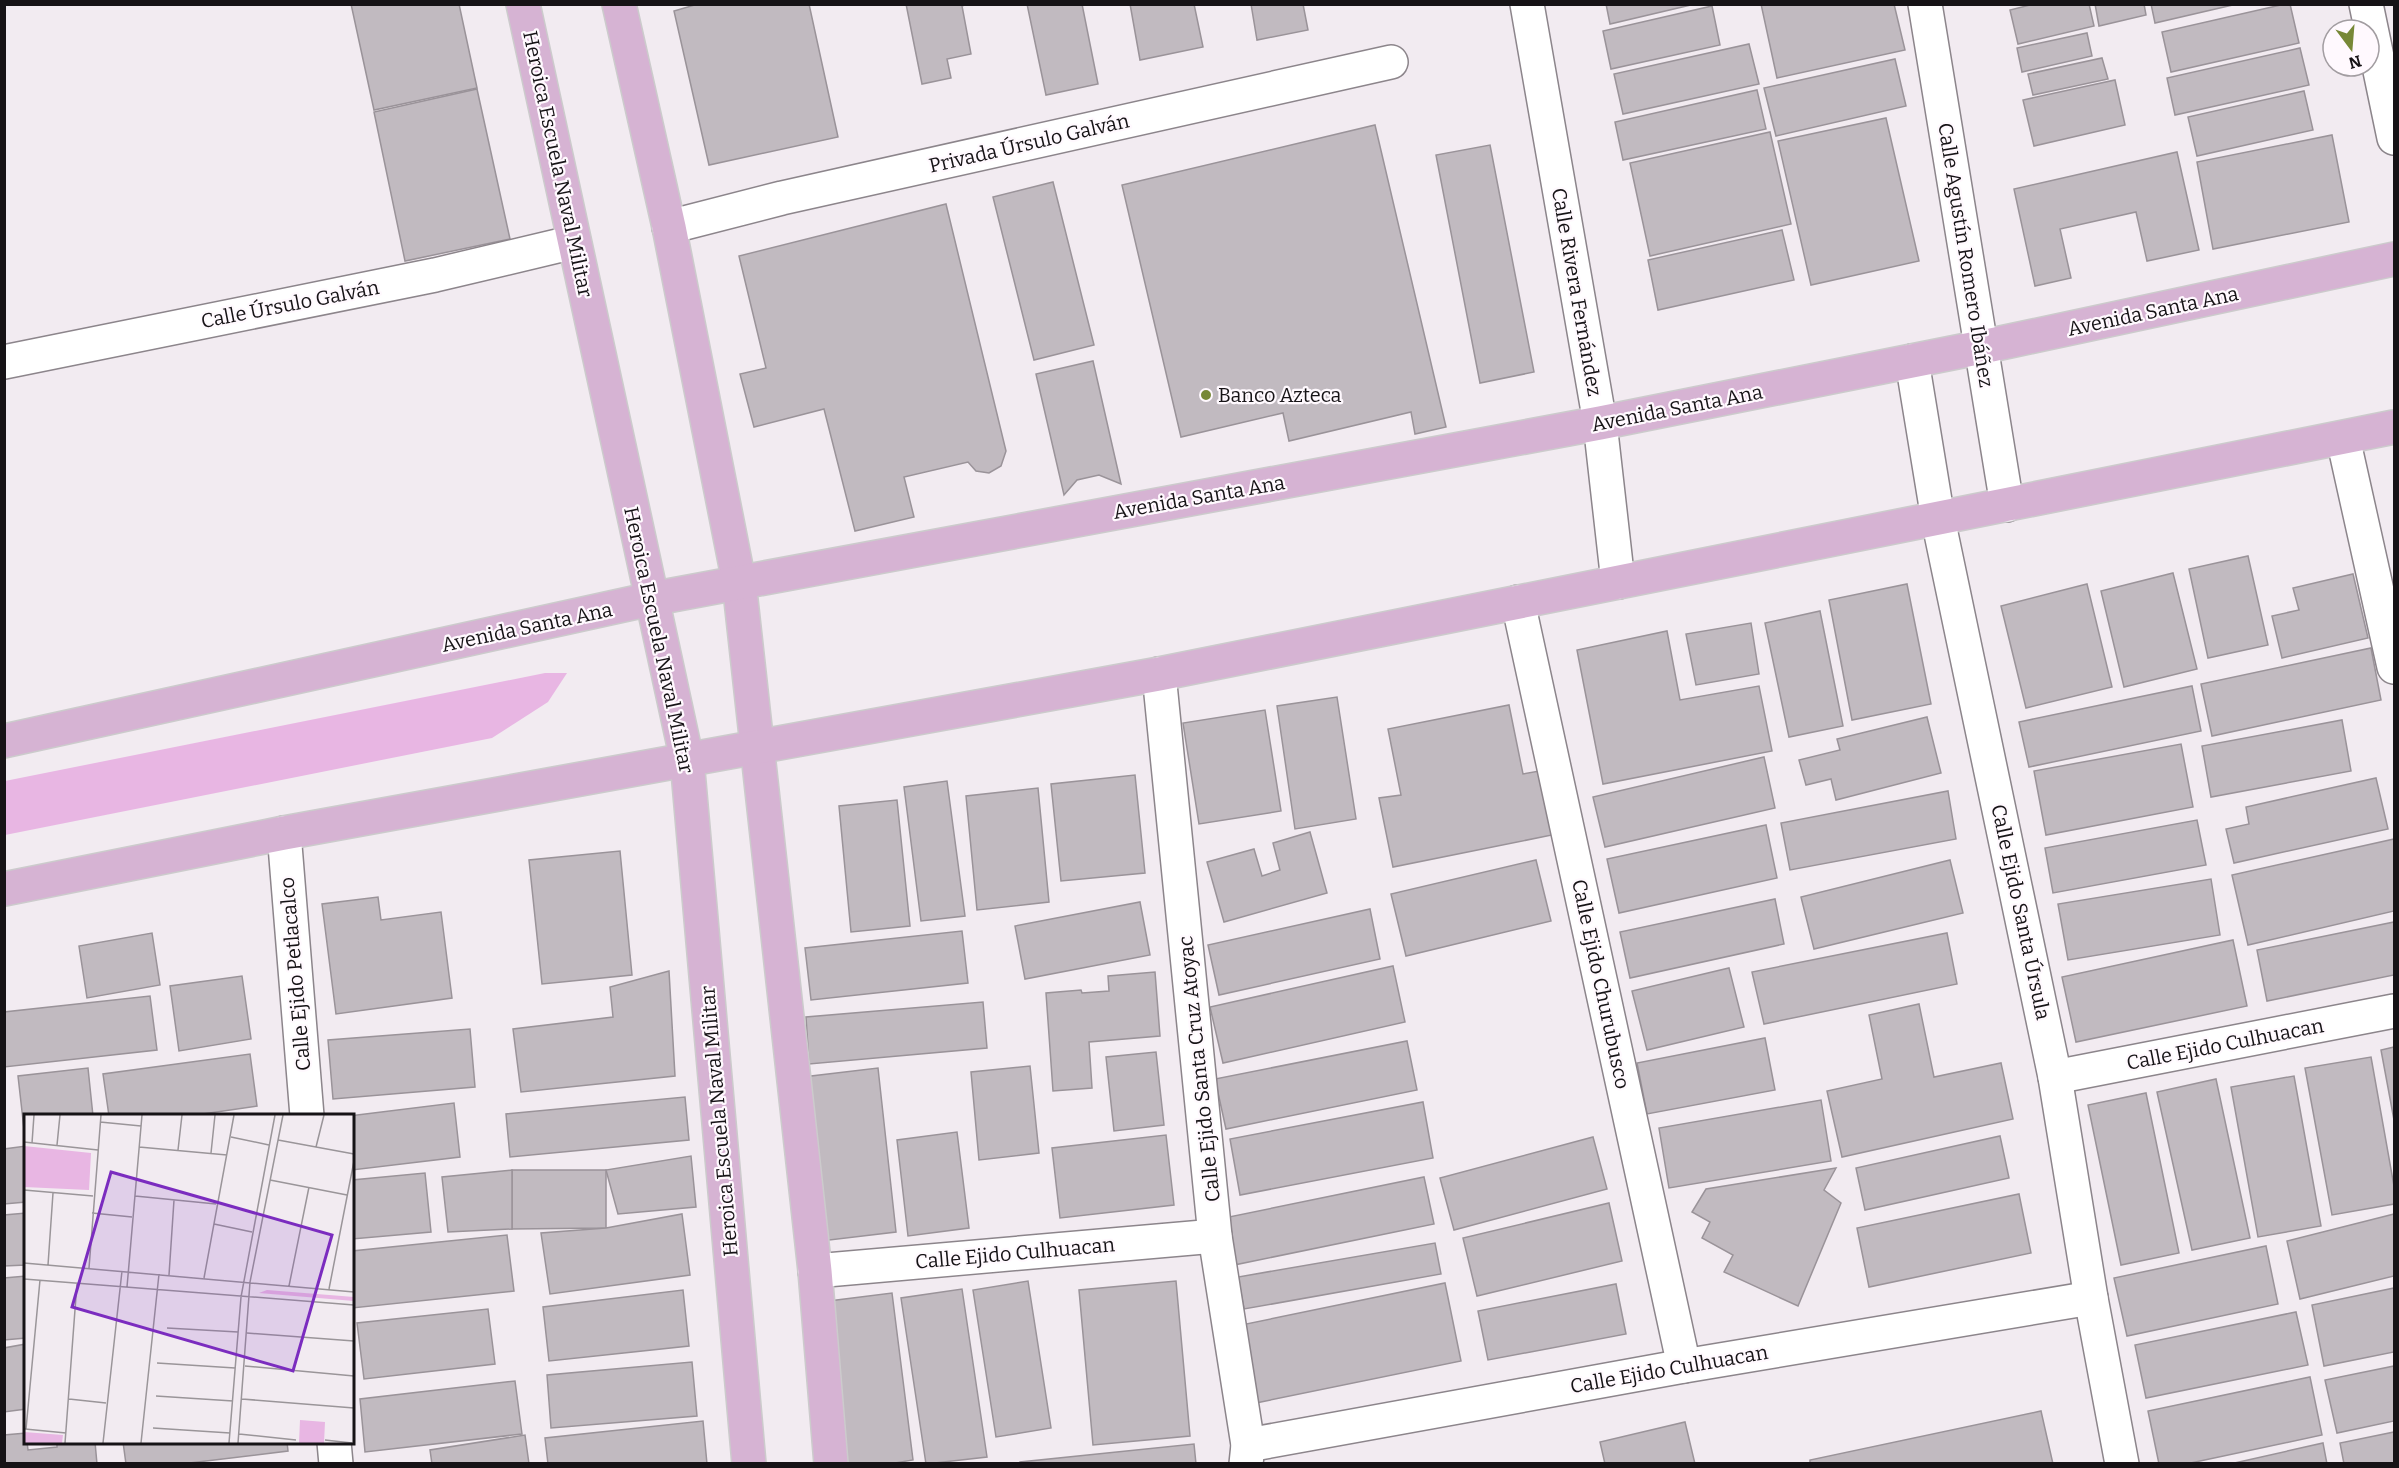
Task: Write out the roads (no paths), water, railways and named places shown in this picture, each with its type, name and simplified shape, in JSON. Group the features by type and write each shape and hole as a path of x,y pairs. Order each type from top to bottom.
{"main road":[{"name":"Heroica Escuela Naval Militar","path":"523,4 687,760 749,1464"},
{"path":"619,4 669,227 739,582 815,1271 831,1464"},
{"name":"Avenida Santa Ana","path":"4,741 651,599 1600,423 1982,347 2394,259"},
{"path":"4,889 284,833 1159,674 2394,427"}],"street":[{"name":"Calle Rivera Fernández","path":"1527,4 1600,423 1618,582"},
{"name":"Calle Agustín Romero Ibáñez","path":"1925,4 2007,505"},
{"path":"2366,4 2394,138"},
{"name":"Privada Úrsulo Galván","path":"669,227 782,198 1390,62"},
{"name":"Calle Úrsulo Galván","path":"4,362 435,275 574,242"},
{"name":"Calle Ejido Santa Úrsula","path":"1912,361 1938,519 2055,1077 2091,1298 2122,1464"},
{"path":"2343,438 2394,667"},
{"name":"Calle Ejido Churubusco","path":"1518,602 1684,1366"},
{"name":"Calle Ejido Santa Cruz Atoyac","path":"1159,674 1215,1236 1247,1454"},
{"name":"Calle Ejido Petlacalco","path":"284,833 307,1114"},
{"name":"Calle Ejido Culhuacan","path":"2055,1077 2394,1011"},
{"name":"Calle Ejido Culhuacan","path":"815,1271 1215,1236"},
{"name":"Calle Ejido Culhuacan","path":"1247,1454 1684,1366 2091,1298"},
{"path":"334,1444 336,1464"}],"place":[{"name":"Banco Azteca","path":"1206,395"}]}
